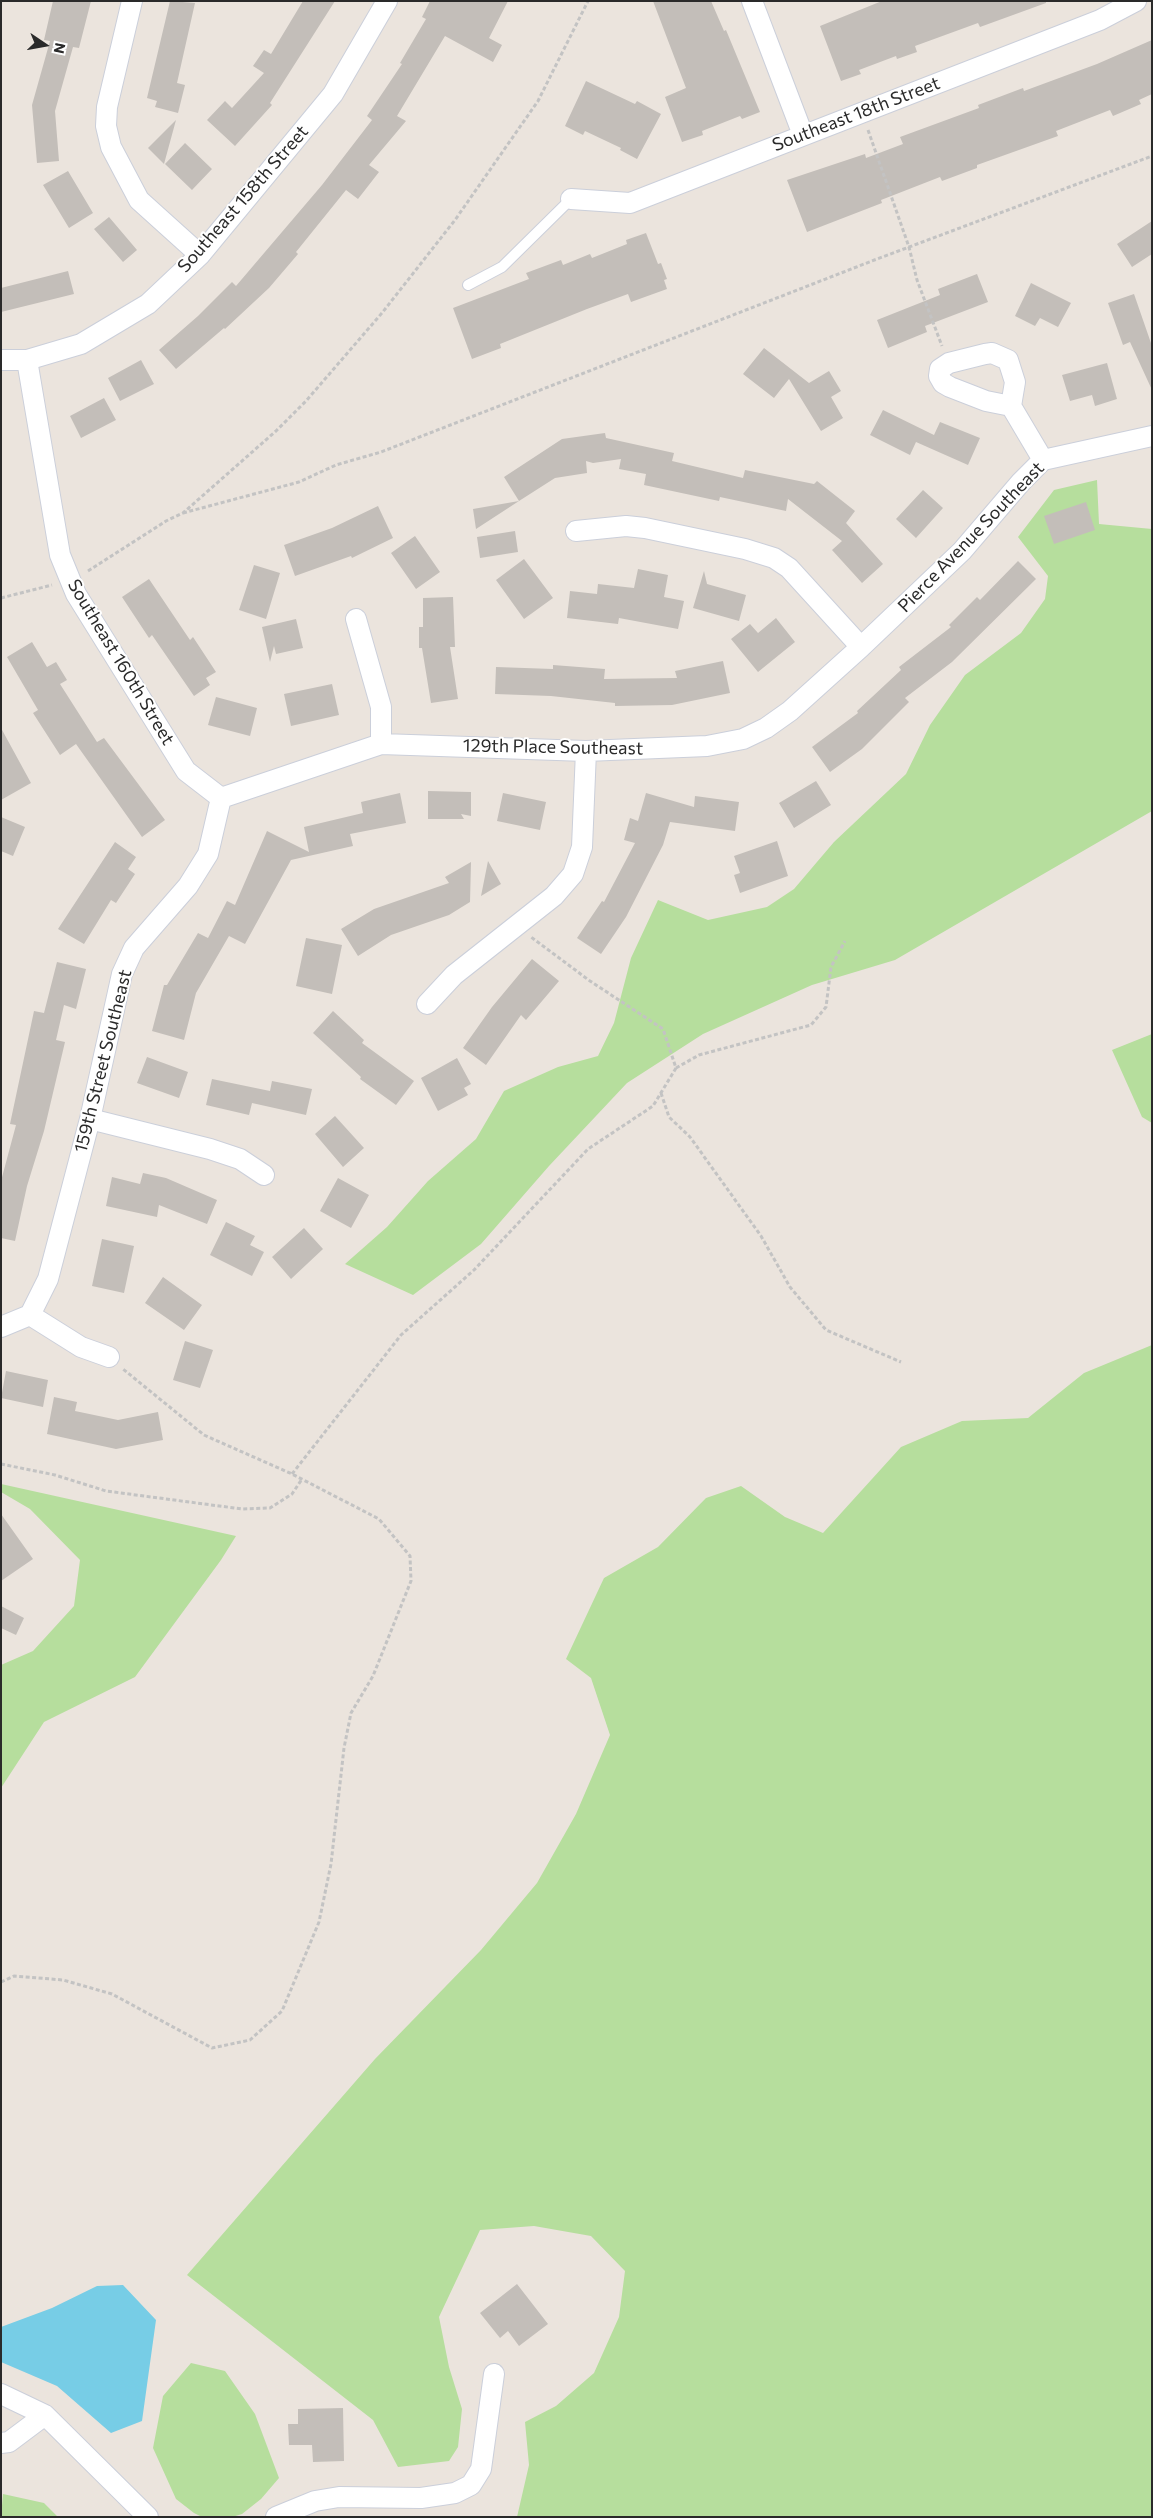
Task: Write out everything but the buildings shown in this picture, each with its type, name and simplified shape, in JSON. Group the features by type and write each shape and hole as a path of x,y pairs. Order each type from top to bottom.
{"street":[{"path":"132,1 107,107 106,126 111,148 139,200 200,255"},
{"name":"Southeast 158th Street","path":"1,360 27,360 80,344 148,304 200,255 333,94 387,1"},
{"path":"752,1 803,135"},
{"name":"Southeast 18th Street","path":"571,199 630,202 1100,20 1136,1"},
{"path":"1011,406 986,401 943,383 939,376 940,369 949,362 992,353 1008,360 1013,368 1015,382 1011,406 1042,460"},
{"name":"Southeast 160th Street","path":"27,360 60,555 76,594 186,771 222,798"},
{"name":"Pierce Avenue Southeast","path":"861,647 962,551 1020,482 1042,460 1152,436"},
{"path":"576,531 626,526 645,528 745,549 774,558 789,568 861,647"},
{"path":"356,619 380,707 382,744"},
{"name":"129th Place Southeast","path":"222,798 382,744 586,751 707,746 743,739 766,728 790,711 861,647"},
{"path":"427,1004 454,975 554,896 573,874 582,847 586,751"},
{"name":"159th Street Southeast","path":"30,1315 48,1279 90,1119 122,974 134,948 188,886 208,854 222,798"},
{"path":"90,1119 210,1148 240,1159 264,1175"},
{"path":"1,1328 30,1315 81,1347 109,1357"},
{"path":"276,2517 315,2502 339,2497 422,2498 455,2493 471,2485 481,2470 494,2374"},
{"path":"1,2394 45,2415 148,2517"},
{"path":"1,2443 9,2442 45,2415"}],"lane":[{"path":"468,286 502,267 571,199"}],"path":[{"path":"183,513 276,431 306,401 382,312 456,220 538,101 588,1"},
{"path":"862,112 909,247 917,280 949,362"},
{"path":"1,598 82,575 166,521 183,513 299,482 336,465 381,452 909,247 1152,156"},
{"path":"517,926 590,981 662,1029 676,1068"},
{"path":"292,1474 401,1336 474,1270 588,1149 653,1106 676,1068 699,1055 811,1024 826,1007 831,967 845,941"},
{"path":"661,1092 669,1117 690,1137 761,1236 790,1287 826,1330 901,1362"},
{"path":"1,1982 14,1976 63,1980 112,1994 212,2048 250,2040 282,2011 319,1922 331,1864 344,1748 351,1713 373,1676 411,1582 410,1556 379,1519 292,1474 204,1435 109,1357"},
{"path":"1,1464 54,1475 106,1491 242,1508 270,1508 292,1494 302,1479"}],"green space":[{"path":"1097,480 1099,524 1152,529 1152,811 895,960 812,985 703,1034 627,1083 549,1166 481,1244 413,1295 345,1264 387,1227 428,1181 476,1139 504,1091 558,1067 598,1056 614,1023 631,958 658,900 708,920 767,907 794,889 834,842 906,774 930,725 965,675 1021,633 1045,599 1048,576 1018,537 1054,490"},
{"path":"1152,1034 1152,1123 1142,1117 1112,1050"},
{"path":"1152,1345 1152,2517 517,2517 529,2465 525,2422 556,2406 594,2373 619,2317 625,2271 591,2236 534,2226 480,2230 439,2317 449,2367 462,2409 458,2447 449,2461 398,2467 373,2420 187,2275 375,2059 481,1950 537,1883 576,1814 610,1735 591,1678 566,1659 604,1578 658,1547 706,1498 741,1486 785,1517 823,1533 901,1447 962,1421 1028,1418 1084,1373"},
{"path":"1,1484 236,1536 221,1560 135,1677 44,1722 1,1788 1,1665 33,1651 74,1606 80,1560 30,1509 1,1492"},
{"path":"191,2363 225,2371 255,2414 279,2478 261,2499 242,2514 232,2517 202,2517 194,2513 176,2499 153,2448 163,2396"},
{"path":"3,2494 44,2503 58,2517 1,2517"}],"water":[{"path":"123,2285 156,2320 142,2421 111,2433 57,2386 1,2362 1,2327 52,2308 97,2286"}]}
